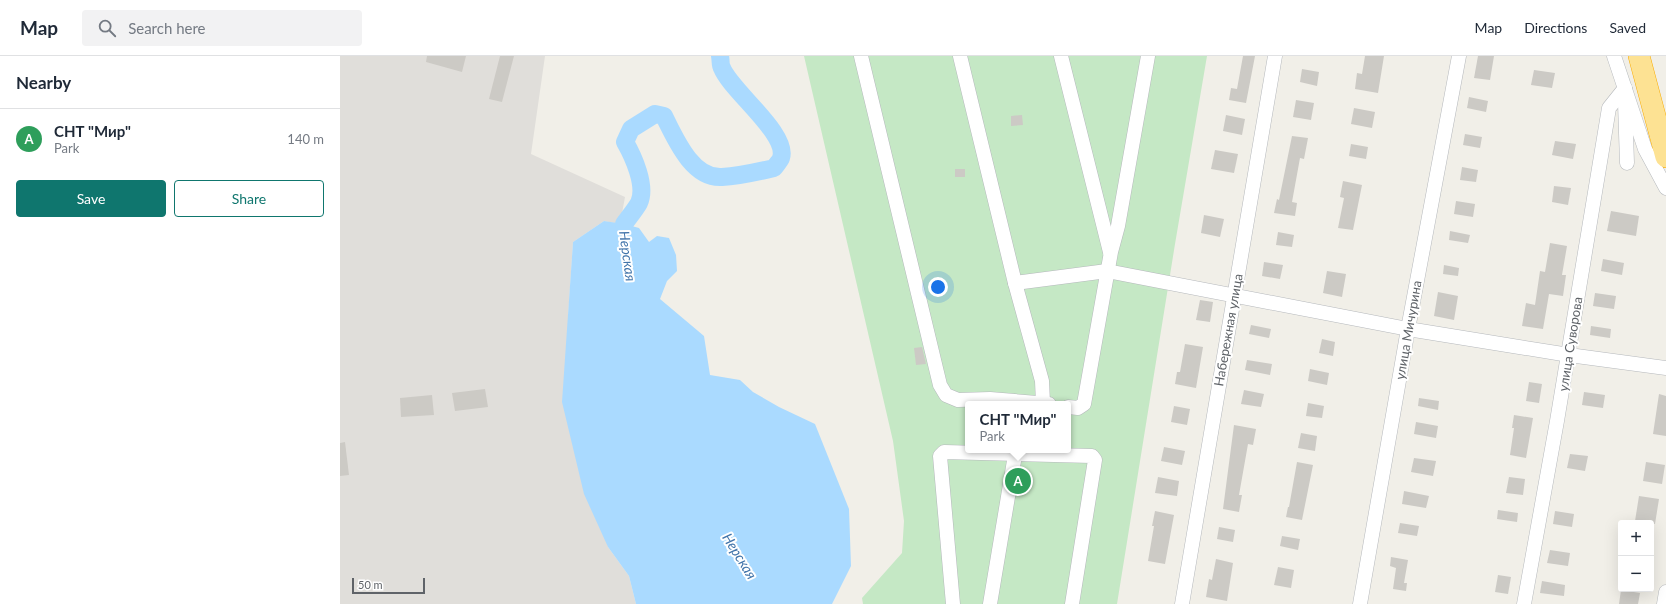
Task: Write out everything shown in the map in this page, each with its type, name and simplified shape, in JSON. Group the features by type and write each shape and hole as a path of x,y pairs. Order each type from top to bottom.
{"highway":[{"path":"1639,56 1666,157"}],"street":[{"path":"861,56 940,384 946,396 958,400 990,399 1012,401"},
{"path":"960,56 1015,283 1042,381 1045,401"},
{"path":"1061,56 1110,252"},
{"path":"1071,407 1078,408 1084,404 1110,252 1118,226 1148,56"},
{"name":"Набережная улица","path":"1182,604 1275,56"},
{"name":"улица Мичурина","path":"1360,604 1408,329 1460,56"},
{"path":"1614,56 1645,149 1666,188"},
{"path":"1625,88 1627,163"},
{"name":"улица Суворова","path":"1524,604 1568,355 1609,108 1625,88"},
{"path":"1015,283 1107,271 1408,329 1568,355 1666,368"},
{"path":"953,604 940,456 944,452 965,453"},
{"path":"980,453 1092,456 1096,460 1072,604"},
{"path":"990,604 1015,454"},
{"path":"1664,604 1666,592"}],"shaded area":[{"path":"340,56 545,56 531,154 625,197 620,224 604,221 573,242 568,318 608,547 629,576 636,604 340,604"}],"green space":[{"path":"804,56 1207,56 1117,604 863,604 862,598 902,553 904,521 893,441"}],"water":[{"path":"604,221 639,228 649,242 657,236 669,238 676,255 677,271 667,281 660,299 704,336 710,375 740,380 753,392 779,407 815,424 849,509 851,566 832,604 636,604 629,576 608,547 584,494 562,402 573,242"}],"building":[{"path":"427,56 466,56 462,72 426,62"},
{"path":"500,56 514,56 502,102 489,99"},
{"path":"1243,56 1255,56 1246,103 1229,100 1231,88 1237,89"},
{"path":"1365,56 1384,56 1378,93 1355,89 1357,73 1362,74"},
{"path":"1478,56 1494,56 1490,80 1474,78"},
{"path":"1302,69 1319,72 1317,86 1300,82"},
{"path":"1534,70 1555,73 1552,88 1531,85"},
{"path":"1469,97 1488,101 1486,112 1467,108"},
{"path":"1296,100 1314,103 1311,120 1293,117"},
{"path":"1354,108 1375,112 1372,128 1351,124"},
{"path":"1022,115 1023,125 1011,126 1011,116"},
{"path":"1226,115 1245,119 1242,135 1223,131"},
{"path":"1465,134 1482,137 1480,148 1463,145"},
{"path":"1292,136 1308,138 1304,159 1300,158 1292,202 1297,203 1295,216 1274,213 1277,199 1279,200"},
{"path":"1555,141 1576,144 1573,159 1552,155"},
{"path":"1351,144 1368,147 1366,159 1349,156"},
{"path":"1215,150 1238,154 1234,173 1211,169"},
{"path":"1462,167 1478,170 1476,182 1460,180"},
{"path":"955,169 965,169 965,177 955,177"},
{"path":"1343,181 1362,185 1353,230 1338,228 1344,198 1340,197"},
{"path":"1554,186 1571,188 1568,205 1552,202"},
{"path":"1456,201 1475,204 1473,217 1454,214"},
{"path":"1611,211 1639,216 1636,236 1607,231"},
{"path":"1204,215 1224,219 1220,237 1201,233"},
{"path":"1450,231 1470,235 1468,243 1449,240"},
{"path":"1278,232 1294,235 1292,247 1276,245"},
{"path":"1550,243 1567,246 1562,275 1566,275 1563,296 1549,294 1543,329 1522,326 1526,303 1535,305 1540,271 1545,272"},
{"path":"1603,259 1624,263 1622,275 1601,271"},
{"path":"1264,262 1283,265 1280,279 1262,276"},
{"path":"1444,265 1459,268 1458,276 1443,274"},
{"path":"1327,271 1346,274 1342,297 1323,293"},
{"path":"1438,292 1458,296 1454,320 1434,316"},
{"path":"1595,293 1616,296 1614,309 1593,306"},
{"path":"1200,300 1213,302 1210,322 1196,320"},
{"path":"1251,325 1271,329 1269,338 1249,334"},
{"path":"1591,326 1611,329 1610,338 1590,335"},
{"path":"1322,339 1335,342 1333,356 1319,353"},
{"path":"1185,344 1203,347 1196,388 1175,384 1177,372 1180,372"},
{"path":"922,347 926,364 916,365 914,348"},
{"path":"1247,360 1272,364 1270,375 1245,370"},
{"path":"1310,369 1329,373 1327,385 1308,381"},
{"path":"1529,382 1542,384 1539,403 1526,401"},
{"path":"485,389 488,407 455,411 452,393"},
{"path":"1244,390 1264,394 1261,407 1241,404"},
{"path":"1584,392 1605,395 1603,408 1582,405"},
{"path":"1659,394 1666,396 1666,436 1653,434"},
{"path":"432,395 434,415 401,417 400,398"},
{"path":"1419,398 1439,401 1438,410 1418,406"},
{"path":"1308,403 1324,406 1322,418 1306,416"},
{"path":"1174,406 1190,409 1187,425 1171,422"},
{"path":"1514,415 1533,418 1526,458 1510,455 1514,428 1512,428"},
{"path":"1416,422 1438,426 1436,438 1414,434"},
{"path":"1234,425 1256,429 1253,445 1248,444 1239,495 1242,495 1239,512 1223,509"},
{"path":"1301,433 1317,436 1315,451 1298,448"},
{"path":"345,442 349,475 340,476 340,443"},
{"path":"1164,447 1185,451 1182,465 1161,461"},
{"path":"1570,454 1588,456 1585,471 1567,468"},
{"path":"1414,458 1436,461 1433,476 1411,472"},
{"path":"1297,462 1313,465 1302,520 1286,517"},
{"path":"1646,462 1665,465 1662,484 1643,481"},
{"path":"1158,477 1179,481 1177,496 1155,493"},
{"path":"1509,477 1525,479 1523,495 1506,493"},
{"path":"1404,491 1429,496 1426,508 1402,504"},
{"path":"1639,496 1659,499 1655,524 1654,520 1635,520"},
{"path":"1498,510 1518,513 1517,522 1497,519"},
{"path":"1155,511 1174,515 1165,564 1148,561"},
{"path":"1555,511 1574,514 1572,527 1553,524"},
{"path":"1400,523 1419,526 1417,536 1398,533"},
{"path":"1219,527 1235,530 1233,542 1217,539"},
{"path":"1282,536 1300,539 1298,550 1280,546"},
{"path":"1550,550 1570,553 1568,566 1547,563"},
{"path":"1391,557 1408,560 1404,583 1407,583 1406,591 1393,589 1396,568 1390,566"},
{"path":"1216,559 1233,563 1227,601 1206,597 1209,579 1212,580"},
{"path":"1278,567 1294,570 1291,588 1274,585"},
{"path":"1498,575 1511,577 1508,594 1495,592"},
{"path":"1542,581 1565,585 1564,596 1540,593"},
{"path":"1621,592 1640,593 1638,604 1619,604"}],"waterway":[{"name":"Нерская","path":"627,247 624,224 639,203 641,188 638,171 625,142 631,129 655,114 664,116 673,135 686,156 693,164 711,176 735,176 774,168 781,158 781,148 776,137 768,125 727,77 721,67 720,56"}],"place":[{"name":"СНТ \"Мир\"","path":"1018,481"}]}
